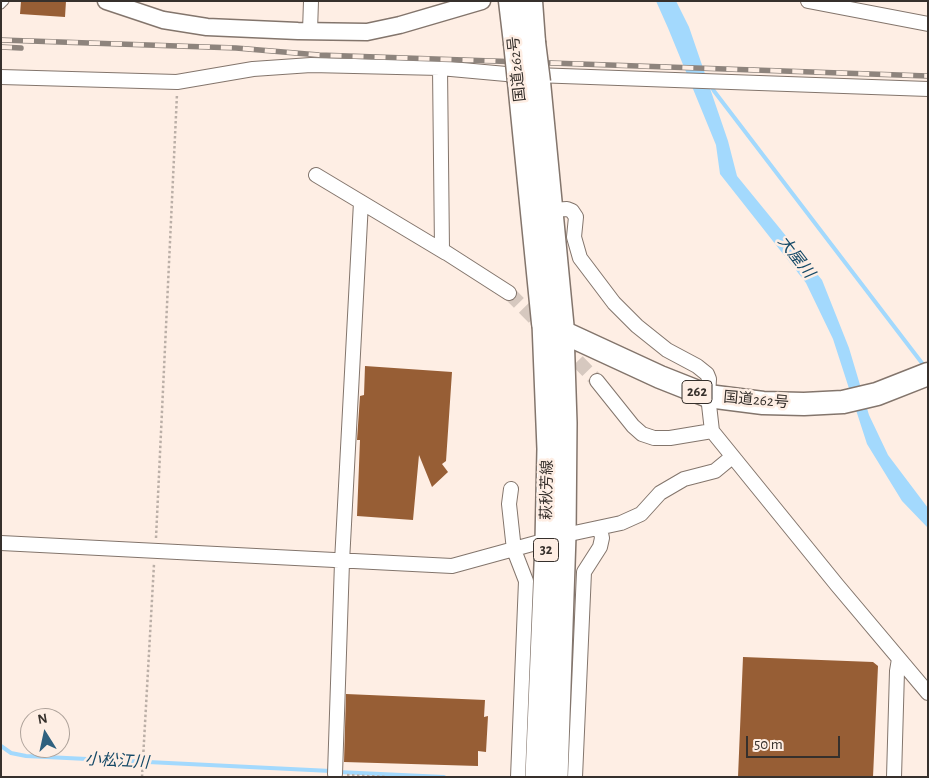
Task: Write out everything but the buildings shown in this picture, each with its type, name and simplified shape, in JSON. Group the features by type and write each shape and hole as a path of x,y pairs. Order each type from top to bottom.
{"highway":[{"name":"国道262号","path":"510,1 525,43"},
{"name":"国道262号","path":"530,1 525,43 543,323 660,378 708,396 763,403 804,404 843,402 877,394 928,374"},
{"name":"国道262号","path":"529,82 552,210 563,332"}],"main road":[{"name":"萩秋芳線","path":"543,323 548,449 556,539 557,777"},
{"name":"萩秋芳線","path":"536,777 566,423 563,332"}],"street":[{"path":"106,1 139,7 163,20 207,27 366,32 400,25 482,1"},
{"path":"310,31 311,1"},
{"path":"808,1 928,24"},
{"path":"1,77 177,82 253,69 311,65 440,68 506,74 928,89"},
{"path":"440,68 442,250 446,252"},
{"path":"316,175 446,252 509,293"},
{"path":"335,774 342,562 361,202"},
{"path":"552,210 567,209 572,211 576,217 574,237 580,258 614,302 637,326 667,350 697,366 707,374 709,379 708,396 712,430 732,457 928,693"},
{"path":"597,381 633,426 642,434 654,438 670,438 712,430"},
{"path":"1,542 342,562 452,566 621,523 641,514 660,493 684,479 714,470 732,457"},
{"path":"511,489 509,504 514,550 526,581 518,777"},
{"path":"575,777 584,572 600,547 602,538 600,528"},
{"path":"894,777 897,670 899,659"}],"lane":[{"path":"1,5 5,1"}],"path":[{"path":"142,777 155,550 177,82"},
{"path":"335,774 387,777"}],"water":[{"name":"大屋川","path":"656,1 676,1 689,27 728,141 737,176 822,280 849,348 869,415 888,455 928,508 928,528 902,501 867,444 833,339 806,283 720,174 716,145"}],"waterway":[{"path":"711,86 925,367"},
{"name":"小松江川","path":"1,746 11,753 26,756 331,771"},
{"name":"小松江川","path":"338,772 444,777"}],"tunnel":[{"path":"509,293 544,328"},
{"path":"563,346 597,381"}],"railway":[{"path":"1,40 236,48 319,55 928,76"},
{"path":"1,47 21,48"}]}
